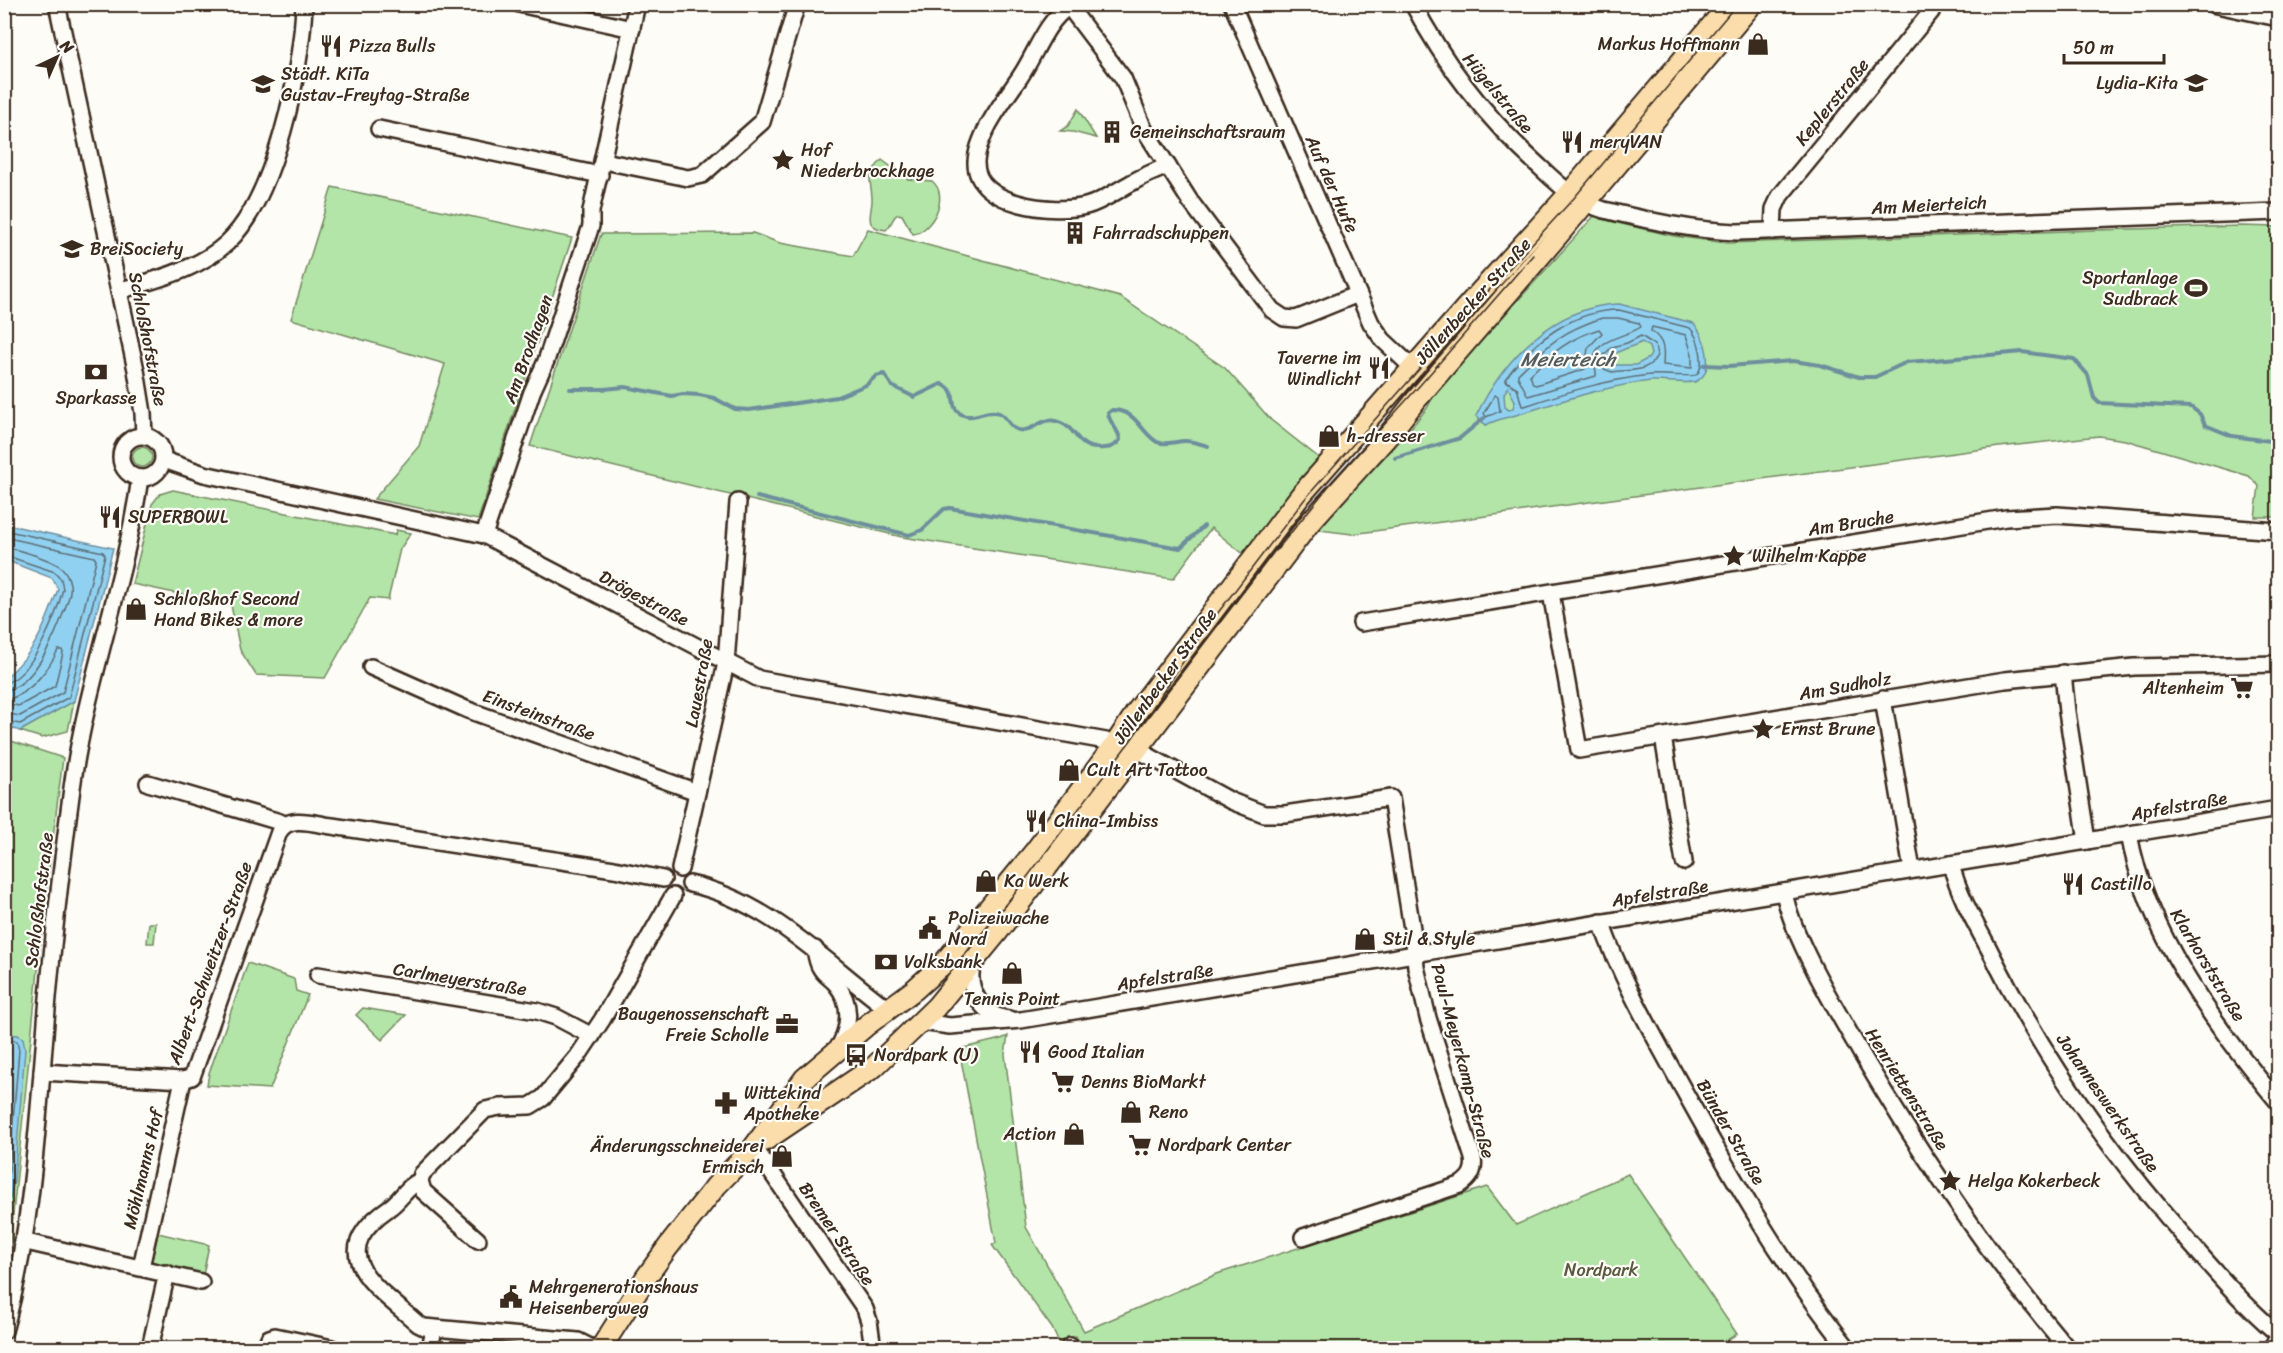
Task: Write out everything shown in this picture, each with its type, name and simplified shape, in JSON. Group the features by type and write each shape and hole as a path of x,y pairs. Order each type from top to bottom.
{"main road":[{"name":"Jöllenbecker Straße","path":"754,1147 861,1077 899,1045 973,963 1311,521 1386,438 1730,4"},
{"name":"Jöllenbecker Straße","path":"601,1348 668,1247 716,1186 754,1147 805,1078 943,964 1036,850 1114,746 1137,710 1288,511 1413,368 1577,199 1752,4"},
{"path":"888,1009 921,1022"}],"street":[{"name":"Schloßhofstraße","path":"57,4 138,381 144,436"},
{"path":"119,291 196,263 225,244 242,227 260,193 284,127 299,56 304,4"},
{"path":"519,4 632,29"},
{"name":"Am Brodhagen","path":"484,535 587,240 591,226 591,211 638,4"},
{"path":"379,129 602,168 688,178 702,175 762,122 797,4"},
{"name":"Auf der Hufe","path":"1232,4 1376,332 1413,368"},
{"name":"Hügelstraße","path":"1413,4 1437,47 1465,89 1501,130 1577,199"},
{"name":"Keplerstraße","path":"1773,231 1774,209 1780,196 1935,4"},
{"path":"2212,4 2278,18"},
{"path":"1168,166 1094,204 1051,209 1030,207 997,195 983,182 976,161 982,141 999,108 1031,61 1046,30 1058,14 1068,6 1123,78 1141,122 1194,208 1250,279 1268,306 1278,315 1296,319 1358,294"},
{"name":"Am Meierteich","path":"1577,199 1604,210 1703,230 1773,231 2068,218 2278,212"},
{"path":"144,436 157,442 163,451 164,460 152,476 140,478 126,470 121,454 128,441 144,436"},
{"name":"Drögestraße","path":"164,460 204,474 484,535 759,679 1106,741 1114,746"},
{"name":"Schloßhofstraße","path":"4,1331 34,1165 50,966 74,775 92,689 129,540 140,478"},
{"name":"Lauestraße","path":"680,869 726,663 738,502"},
{"name":"Am Bruche","path":"1361,623 1690,568 2036,515 2092,516 2278,531"},
{"name":"Am Sudholz","path":"1551,593 1579,750 2005,680 2133,667 2278,664"},
{"name":"Einsteinstraße","path":"371,667 468,710 697,792"},
{"path":"2064,674 2067,712 2087,841"},
{"path":"1883,699 1912,870"},
{"name":"Apfelstraße","path":"1663,737 1684,862"},
{"name":"Jöllenbecker Straße","path":"1136,749 1231,801 1264,814 1285,814 1391,798 1415,956"},
{"path":"148,783 284,825 300,821 614,869 663,879"},
{"name":"Apfelstraße","path":"921,1022 950,1026 1021,1020 1415,956 1601,922 2278,809"},
{"name":"Albert-Schweitzer-Straße","path":"42,1072 188,1080 194,1073 279,832 284,825"},
{"name":"Klarhorststraße","path":"2129,834 2136,865 2153,912 2179,962 2232,1042 2278,1102"},
{"name":"Johanneswerkstraße","path":"1951,864 1953,875 1978,929 2022,1011 2109,1143 2170,1220 2220,1277 2278,1336"},
{"path":"680,869 688,874 690,884 684,894 673,896 665,889 663,879 669,871 680,869"},
{"path":"690,884 708,888 757,911 815,949 888,1009"},
{"name":"Henriettenstraße","path":"1784,892 1789,913 1828,995 1885,1094 1980,1237 2067,1348"},
{"path":"478,1240 423,1191 420,1181 422,1174 485,1110 530,1106 543,1098 591,1036 639,958 673,896"},
{"name":"Bünder Straße","path":"1601,922 1647,1023 1699,1118 1762,1224 1848,1348"},
{"path":"815,949 819,966 847,1000 847,1027 839,1048"},
{"name":"Paul-Meyerkamp-Straße","path":"1303,1237 1460,1185 1472,1173 1473,1158 1428,1018 1415,956"},
{"path":"973,963 971,986 988,1012 1003,1018 1021,1020"},
{"name":"Carlmeyerstraße","path":"318,975 537,1011 556,1017 591,1036"},
{"name":"Möhlmanns Hof","path":"141,1267 183,1080"},
{"name":"Bremer Straße","path":"754,1147 865,1309 873,1348"},
{"path":"420,1181 367,1224 359,1237 357,1256 363,1273 373,1283 418,1324 434,1329 579,1341 592,1348"},
{"path":"22,1241 201,1281"},
{"path":"150,1348 167,1273"},
{"path":"430,1348 434,1329"},
{"path":"265,1348 269,1338 276,1336 332,1348"},
{"path":"2271,1348 2278,1336"}],"green space":[{"path":"1078,109 1096,138 1060,131 1068,126"},
{"path":"882,160 908,179 932,181 937,188 940,195 936,212 932,220 920,232 913,234 902,215 898,214 886,230 873,226 871,223 870,178"},
{"path":"332,187 572,238 478,520 374,499 419,446 445,364 291,319"},
{"path":"1595,215 1606,217 1605,220 1674,236 1727,243 2096,230 2278,227 2278,517 2255,517 2259,486 2249,476 2125,440 2099,436 1999,447 1352,534 1319,530 1341,502 1402,439 1427,408 1437,390"},
{"path":"868,229 1120,297 1225,368 1271,420 1319,458 1246,556 1211,528 1173,579 902,537 530,446 601,234 753,233 780,243 853,256"},
{"path":"142,447 149,450 152,457 149,464 142,467 135,464 132,457 135,450"},
{"path":"173,490 395,535 396,530 411,533 400,549 388,600 370,598 325,678 256,675 240,650 231,605 132,584 152,504 160,494"},
{"path":"74,701 68,731 42,738 20,731"},
{"path":"5,739 63,758 46,892 5,1274"},
{"path":"149,923 156,923 154,943 147,943"},
{"path":"248,963 294,979 296,991 308,995 270,1089 207,1085 209,1073"},
{"path":"363,1008 406,1015 382,1040 356,1015"},
{"name":"Nordpark","path":"1008,1036 1005,1054 1026,1227 1084,1331 1217,1274 1487,1187 1516,1225 1628,1174 1737,1334 1727,1340 1733,1348 1082,1348 1076,1336 1059,1343 1052,1328 992,1245 996,1243 959,1049"},
{"path":"158,1233 209,1245 203,1275 151,1263"}],"water":[{"name":"Meierteich","path":"1619,304 1693,323 1701,335 1707,352 1706,369 1703,376 1693,382 1651,381 1603,390 1486,425 1476,416 1500,375 1533,340 1573,314 1595,307","holes":["1642,342 1649,347 1651,354 1649,358 1636,365 1608,365 1607,359 1611,356","1508,387 1515,401 1513,408 1509,410 1505,407 1504,394"]},
{"path":"5,524 113,548 74,701 20,731 5,726 5,678 32,649 58,589 52,578 5,560"},
{"path":"5,1034 18,1035 23,1038 25,1050 14,1181 10,1199 5,1201"}],"waterway":[{"path":"1704,365 1729,366 1793,361 1820,365 1859,377 1875,377 1907,362 2022,352 2074,359 2088,375 2094,398 2099,403 2191,407 2200,414 2205,425 2232,436 2278,442"},
{"path":"570,389 625,387 672,396 699,395 714,398 735,409 749,410 837,397 866,385 876,376 884,374 892,386 914,397 941,384 947,387 952,395 955,408 963,415 999,413 1013,427 1020,430 1029,429 1044,421 1059,422 1066,425 1082,443 1095,448 1110,447 1120,440 1109,417 1108,413 1112,410 1133,417 1157,442 1188,441 1208,446"},
{"path":"1395,458 1460,438 1484,418"},
{"path":"757,497 909,535 922,530 944,509 950,508 1180,548 1204,526"},
{"path":"4,765 9,727"}],"tram line":[{"path":"1003,909 1131,740 1201,635 1304,500 1482,298 1574,198 1737,4"},
{"path":"1276,551 1328,487 1533,255"}],"place":[{"name":"Markus Hoffmann","path":"1758,44"},
{"name":"Pizza Bulls","path":"331,46"},
{"name":"Lydia-Kita","path":"2196,83"},
{"name":"Städt. KiTa Gustav-Freytag-Straße","path":"263,84"},
{"name":"Gemeinschaftsraum","path":"1112,132"},
{"name":"meryVAN","path":"1572,142"},
{"name":"Hof Niederbrockhage","path":"783,160"},
{"name":"Fahrradschuppen","path":"1075,233"},
{"name":"BreiSociety","path":"72,249"},
{"name":"Sportanlage Sudbrack","path":"2196,288"},
{"name":"Taverne im Windlicht","path":"1379,368"},
{"name":"Sparkasse","path":"96,372"},
{"name":"h-dresser","path":"1329,436"},
{"name":"SUPERBOWL","path":"110,517"},
{"name":"Wilhelm Kappe","path":"1734,556"},
{"name":"Schloßhof Second Hand Bikes & more","path":"136,609"},
{"name":"Altenheim","path":"2242,688"},
{"name":"Ernst Brune","path":"1763,729"},
{"name":"Cult Art Tattoo","path":"1069,770"},
{"name":"China-Imbiss","path":"1036,821"},
{"name":"Ka Werk","path":"986,881"},
{"name":"Castillo","path":"2073,884"},
{"name":"Polizeiwache Nord","path":"930,928"},
{"name":"Stil & Style","path":"1365,939"},
{"name":"Volksbank","path":"886,962"},
{"name":"Tennis Point","path":"1012,973"},
{"name":"Baugenossenschaft Freie Scholle","path":"787,1024"},
{"name":"Good Italian","path":"1030,1052"},
{"name":"Nordpark (U)","path":"856,1055"},
{"name":"Denns BioMarkt","path":"1063,1082"},
{"name":"Wittekind Apotheke","path":"726,1103"},
{"name":"Reno","path":"1131,1112"},
{"name":"Action","path":"1074,1134"},
{"name":"Nordpark Center","path":"1140,1145"},
{"name":"Änderungsschneiderei Ermisch","path":"782,1156"},
{"name":"Helga Kokerbeck","path":"1950,1181"},
{"name":"Mehrgenerationshaus Heisenbergweg","path":"511,1297"}]}
